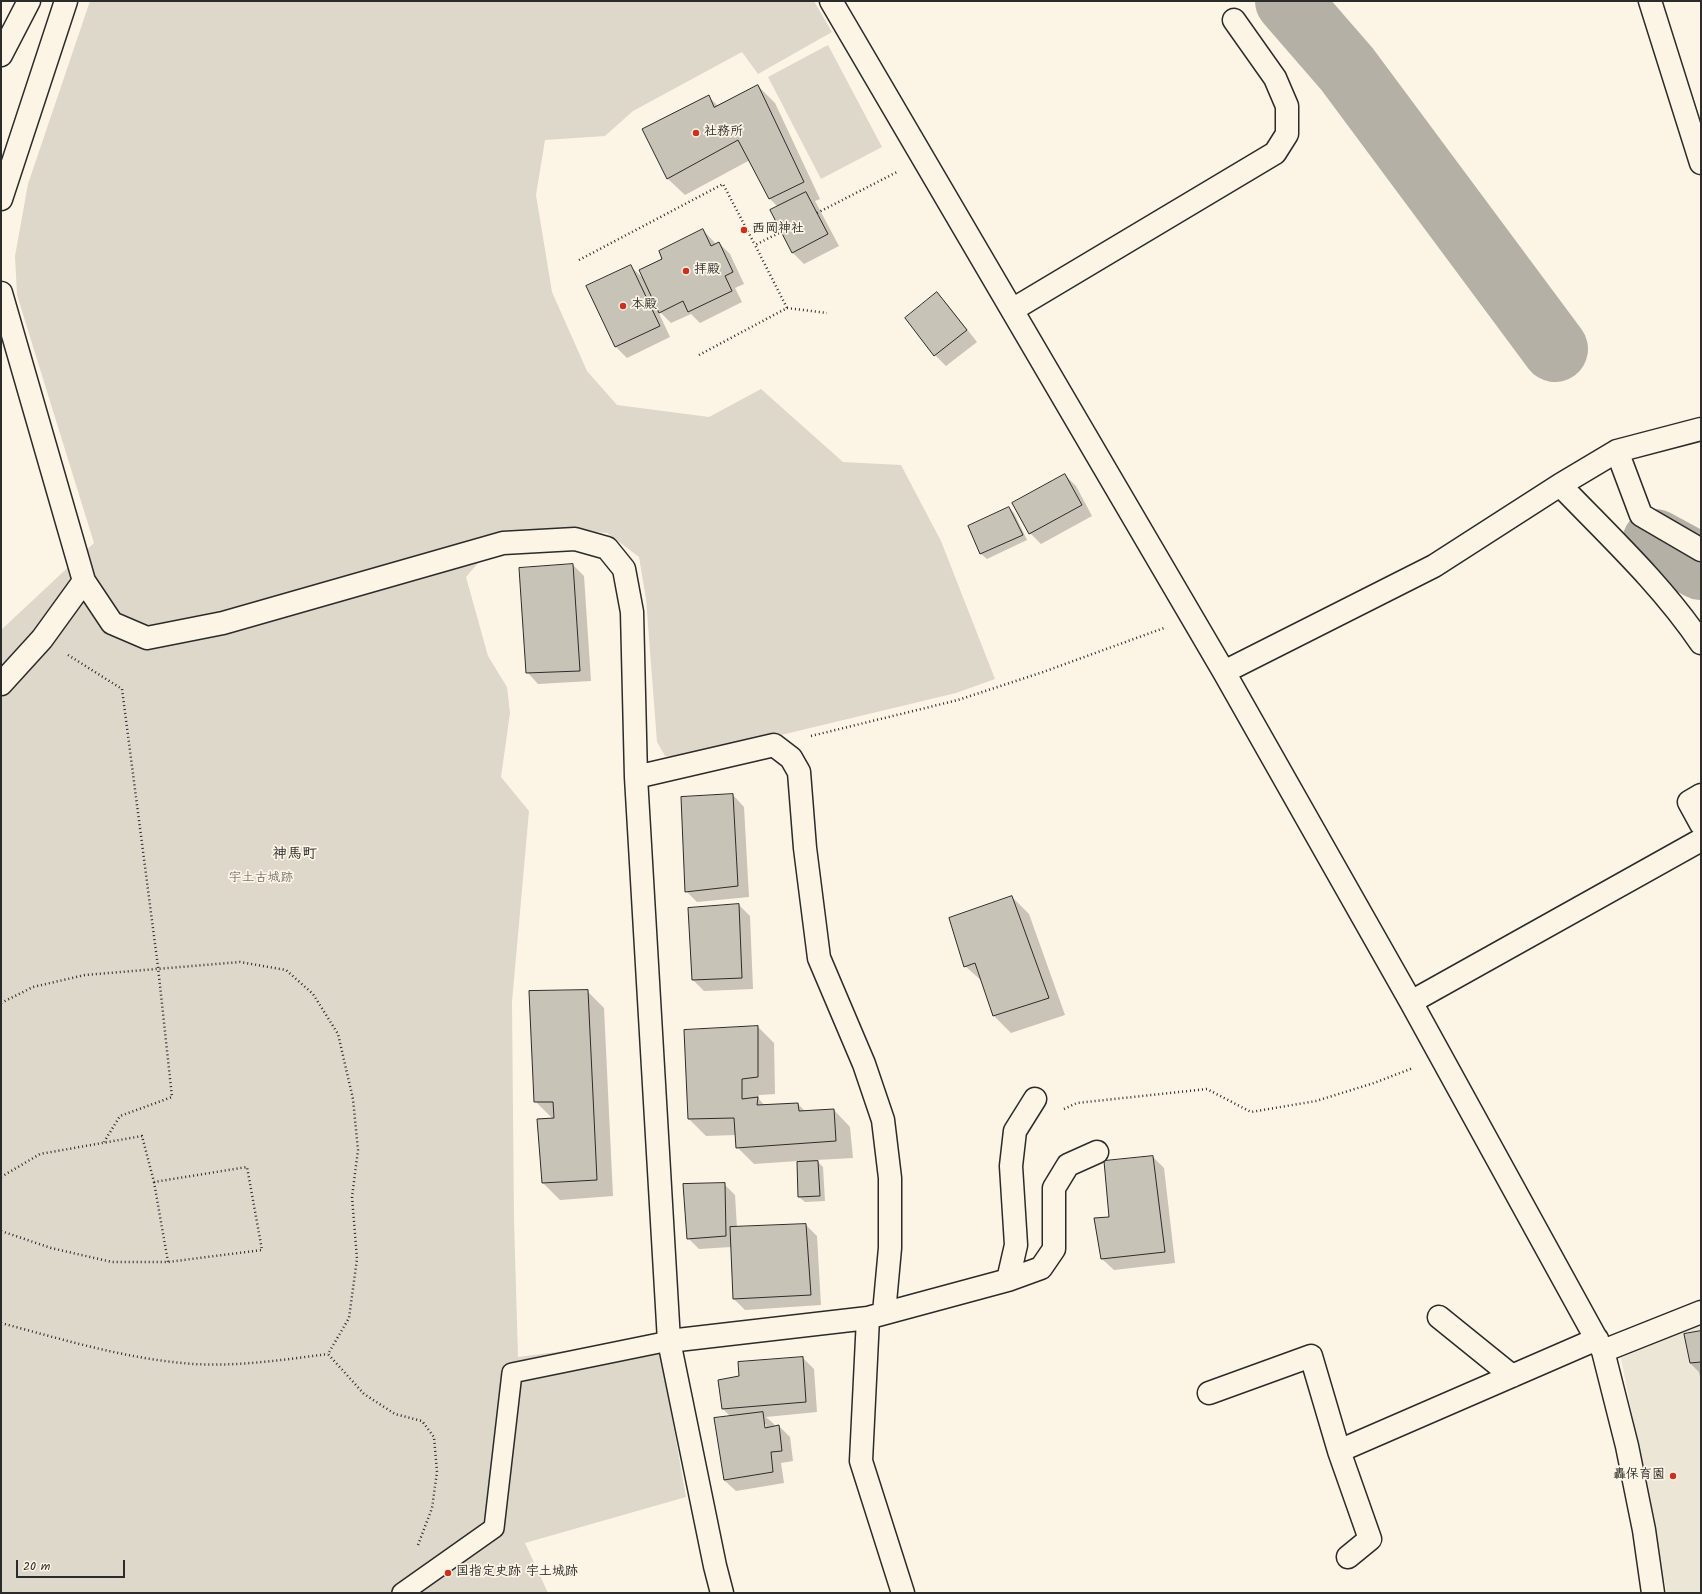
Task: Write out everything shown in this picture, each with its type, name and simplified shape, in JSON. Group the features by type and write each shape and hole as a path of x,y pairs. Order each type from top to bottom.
{"street":[{"path":"1,55 29,1"},
{"path":"1,199 66,1"},
{"path":"831,1 1224,672 1441,1056 1600,1345 1633,1477 1644,1530 1653,1593"},
{"path":"1650,1 1701,163"},
{"path":"1012,310 1275,153 1287,134 1287,106 1275,78 1234,20"},
{"path":"1,293 84,582 112,623 148,638 223,623 503,543 575,539 607,548 624,569 632,612 636,777 669,1341 715,1566 722,1593"},
{"path":"1224,672 1434,566 1617,451 1701,429"},
{"path":"1617,451 1641,515 1701,550"},
{"path":"1560,486 1650,578 1688,623 1701,643"},
{"path":"1,684 42,639 84,582"},
{"path":"636,777 774,745 791,758 799,772 805,848 819,958 864,1064 883,1120 890,1186 890,1248 876,1315 861,1462 903,1593"},
{"path":"1701,795 1689,802 1701,824"},
{"path":"1410,1002 1701,840"},
{"path":"1008,1280 1016,1245 1011,1166 1015,1131 1035,1099"},
{"path":"669,1341 876,1315 1008,1280 1041,1268 1054,1249 1054,1188 1068,1165 1097,1152"},
{"path":"1339,1451 1512,1376 1701,1312"},
{"path":"1439,1317 1512,1376"},
{"path":"1209,1394 1311,1356 1339,1451 1370,1539 1348,1557"}],"lane":[{"path":"402,1593 494,1528 512,1373 669,1341"}],"path":[{"path":"817,213 898,171"},
{"path":"579,260 723,184 787,308"},
{"path":"755,245 781,232"},
{"path":"699,355 787,308 827,313"},
{"path":"774,745 958,700 1043,672 1192,618"},
{"path":"42,639 122,689 158,967 172,1097 120,1116 104,1142"},
{"path":"1,1003 33,987 86,975 158,967 240,962 286,970 313,994 338,1034 353,1099 358,1150 352,1197 357,1258 349,1318 328,1354"},
{"path":"1062,1109 1076,1103 1207,1089 1251,1112 1316,1101 1374,1083 1441,1056"},
{"path":"1,1177 40,1154 142,1136 154,1182 168,1262"},
{"path":"1,1231 50,1248 112,1262 168,1262 262,1250 247,1167 154,1182"},
{"path":"1,1323 98,1350 183,1364 252,1363 328,1354"},
{"path":"328,1354 364,1394 395,1414 422,1421 434,1437 437,1472 432,1508 415,1552"}],"shaded area":[{"name":"轟保育園","path":"1701,1325 1701,1593 1667,1593 1621,1358"}],"green space":[{"name":"宇土古城跡","path":"90,1 814,1 832,32 758,74 742,52 633,111 605,136 545,140 536,195 552,292 587,371 617,405 709,417 761,389 843,462 901,465 941,541 995,679 956,693 685,758 665,756 657,742 646,599 639,557 607,533 562,530 503,534 466,577 488,656 507,687 510,713 501,777 529,811 512,1002 514,1220 518,1357 658,1339 686,1497 525,1543 548,1593 1,1593 1,630 94,543 17,295 15,256 28,184"},
{"path":"828,45 882,147 821,179 768,77"}],"building":[{"path":"758,85 804,182 769,199 738,140 667,179 642,129 709,95 714,107"},
{"path":"806,192 828,234 792,253 770,210"},
{"name":"拝殿","path":"703,229 711,246 719,242 733,272 725,276 732,291 688,312 683,301 659,313 639,270 662,259 659,251"},
{"name":"本殿","path":"631,265 660,326 615,347 586,286"},
{"path":"937,292 967,330 934,356 905,318"},
{"path":"1065,474 1082,505 1029,534 1012,503"},
{"path":"1009,507 1023,535 980,554 968,526"},
{"path":"573,564 580,671 526,673 519,568"},
{"path":"733,794 738,886 685,892 681,797"},
{"path":"1012,896 1049,998 993,1016 975,963 964,967 949,918"},
{"path":"739,904 742,978 692,980 688,908"},
{"path":"588,990 597,1180 542,1183 537,1119 554,1118 553,1102 534,1102 529,991"},
{"path":"758,1026 758,1077 742,1079 742,1099 758,1097 757,1105 798,1103 799,1111 834,1109 836,1141 736,1148 734,1118 688,1119 684,1030"},
{"path":"1153,1156 1165,1252 1101,1259 1094,1218 1109,1217 1104,1161"},
{"path":"818,1161 820,1196 798,1197 797,1162"},
{"path":"725,1183 726,1236 687,1239 683,1184"},
{"path":"806,1224 811,1295 733,1299 730,1227"},
{"path":"1701,1331 1701,1362 1690,1363 1684,1334"},
{"path":"803,1357 806,1402 722,1409 718,1380 739,1376 738,1362"},
{"path":"763,1412 765,1428 779,1425 782,1451 771,1452 773,1472 724,1480 714,1418"}],"waterway":[{"path":"1288,1 1347,69 1555,349"},
{"path":"1655,542 1701,567"}],"place":[{"name":"社務所","path":"696,133"},
{"name":"西岡神社","path":"744,230"},
{"name":"拝殿","path":"686,271"},
{"name":"本殿","path":"623,306"},
{"name":"轟保育園","path":"1673,1476"},
{"name":"国指定史跡 宇土城跡","path":"448,1573"}],"district":[{"name":"神馬町","path":"295,855"}]}
